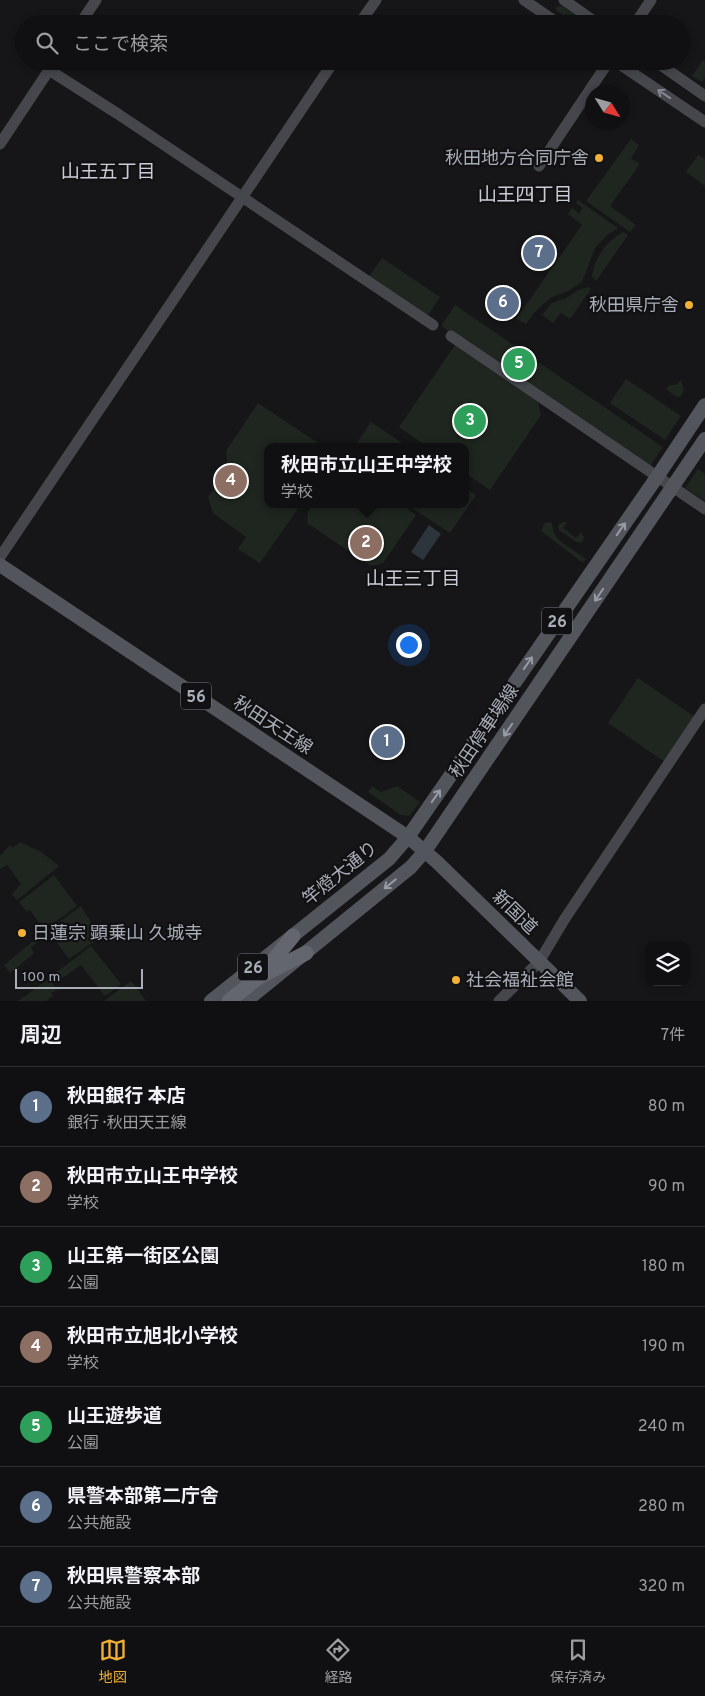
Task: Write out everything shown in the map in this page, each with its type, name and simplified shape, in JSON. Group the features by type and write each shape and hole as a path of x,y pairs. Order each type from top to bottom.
{"highway":[{"path":"259,977 293,936"},
{"path":"218,1000 306,953"}],"main road":[{"name":"秋田停車場線","path":"408,836 657,478 705,405"},
{"name":"秋田停車場線","path":"246,1001 411,867 425,851 705,439"},
{"name":"秋田天王線","path":"0,565 408,836 425,851"},
{"name":"竿燈大通り","path":"293,936 389,859 408,836"},
{"name":"新国道","path":"425,851 580,1001"},
{"name":"26","path":"218,1000 293,936"}],"street":[{"path":"86,15 96,0"},
{"path":"365,15 376,0"},
{"path":"524,0 546,15"},
{"path":"564,0 585,15"},
{"path":"641,15 651,0"},
{"path":"0,144 49,70"},
{"path":"58,70 242,197 433,324"},
{"path":"0,557 328,70"},
{"path":"539,166 603,70"},
{"path":"628,70 705,122"},
{"path":"667,70 705,96"},
{"path":"451,336 705,509"},
{"path":"499,1001 539,962 564,920 705,709"}],"shaded area":[{"path":"562,6 574,15 563,15 555,8"},
{"path":"703,60 705,61 705,78 702,82 692,76"},
{"path":"631,139 639,145 631,158 640,164 610,206 636,225 630,232 586,201"},
{"path":"698,155 705,159 705,186 686,172"},
{"path":"578,200 618,228 606,236 595,248 582,282 568,291 550,298 534,313 526,324 516,319 582,225 568,214 572,208 579,214 583,208 576,203"},
{"path":"623,232 628,235 596,281 592,276 593,269 602,250 611,240"},
{"path":"382,258 440,297 427,317 368,278"},
{"path":"588,287 591,289 570,319 561,313 553,323 542,315 552,303 565,299 578,290"},
{"path":"455,305 663,447 649,468 441,326"},
{"path":"455,345 538,402 541,415 490,490 469,476 469,443 421,443 399,427"},
{"path":"626,379 681,416 665,440 610,403"},
{"path":"681,380 684,390 680,397 675,396 666,389 670,385 676,385"},
{"path":"258,403 318,443 264,443 264,508 298,508 260,563 238,549 246,537 213,513 208,497 228,468 226,451"},
{"path":"371,422 402,443 357,443"},
{"path":"698,469 705,474 705,501 685,488"},
{"path":"469,490 476,495 469,505"},
{"path":"310,508 409,508 408,510 416,515 383,563 371,566 307,523 308,512"},
{"path":"412,508 467,508 450,533"},
{"path":"567,522 563,528 576,538 581,532 584,537 582,542 578,543 559,530 558,525"},
{"path":"545,523 552,523 554,534 560,541 586,559 583,563 541,531"},
{"path":"429,525 441,534 423,560 411,552"},
{"path":"638,678 695,717 665,762 608,723"},
{"path":"372,786 381,792 397,786 420,802 409,816 401,815 368,792"},
{"path":"20,842 41,852 59,866 17,900 12,894 21,884 7,865 0,869 0,856 10,845 13,848"},
{"path":"54,875 77,906 41,932 37,927 40,924 30,910 27,912 19,902"},
{"path":"81,906 99,935 95,941 69,959 50,933 31,947 34,953 10,973 4,965"},
{"path":"91,946 121,984 105,996 81,965 55,983 50,977"},
{"path":"49,979 57,990 51,993 53,996 46,1001 18,1001"},
{"path":"131,981 146,1001 104,1001"}],"place":[{"name":"秋田地方合同庁舎","path":"599,158"},
{"name":"秋田県警察本部","path":"539,253"},
{"name":"県警本部第二庁舎","path":"503,303"},
{"name":"秋田県庁舎","path":"689,305"},
{"name":"山王遊歩道","path":"519,364"},
{"name":"山王第一街区公園","path":"470,421"},
{"name":"秋田市立旭北小学校","path":"231,481"},
{"name":"秋田市立山王中学校","path":"366,543"},
{"name":"秋田銀行 本店","path":"387,742"},
{"name":"日蓮宗 顕乗山 久城寺","path":"22,933"},
{"name":"社会福祉会館","path":"456,980"}],"district":[{"name":"山王五丁目","path":"108,171"},
{"name":"山王四丁目","path":"525,194"},
{"name":"山王三丁目","path":"413,578"}]}
